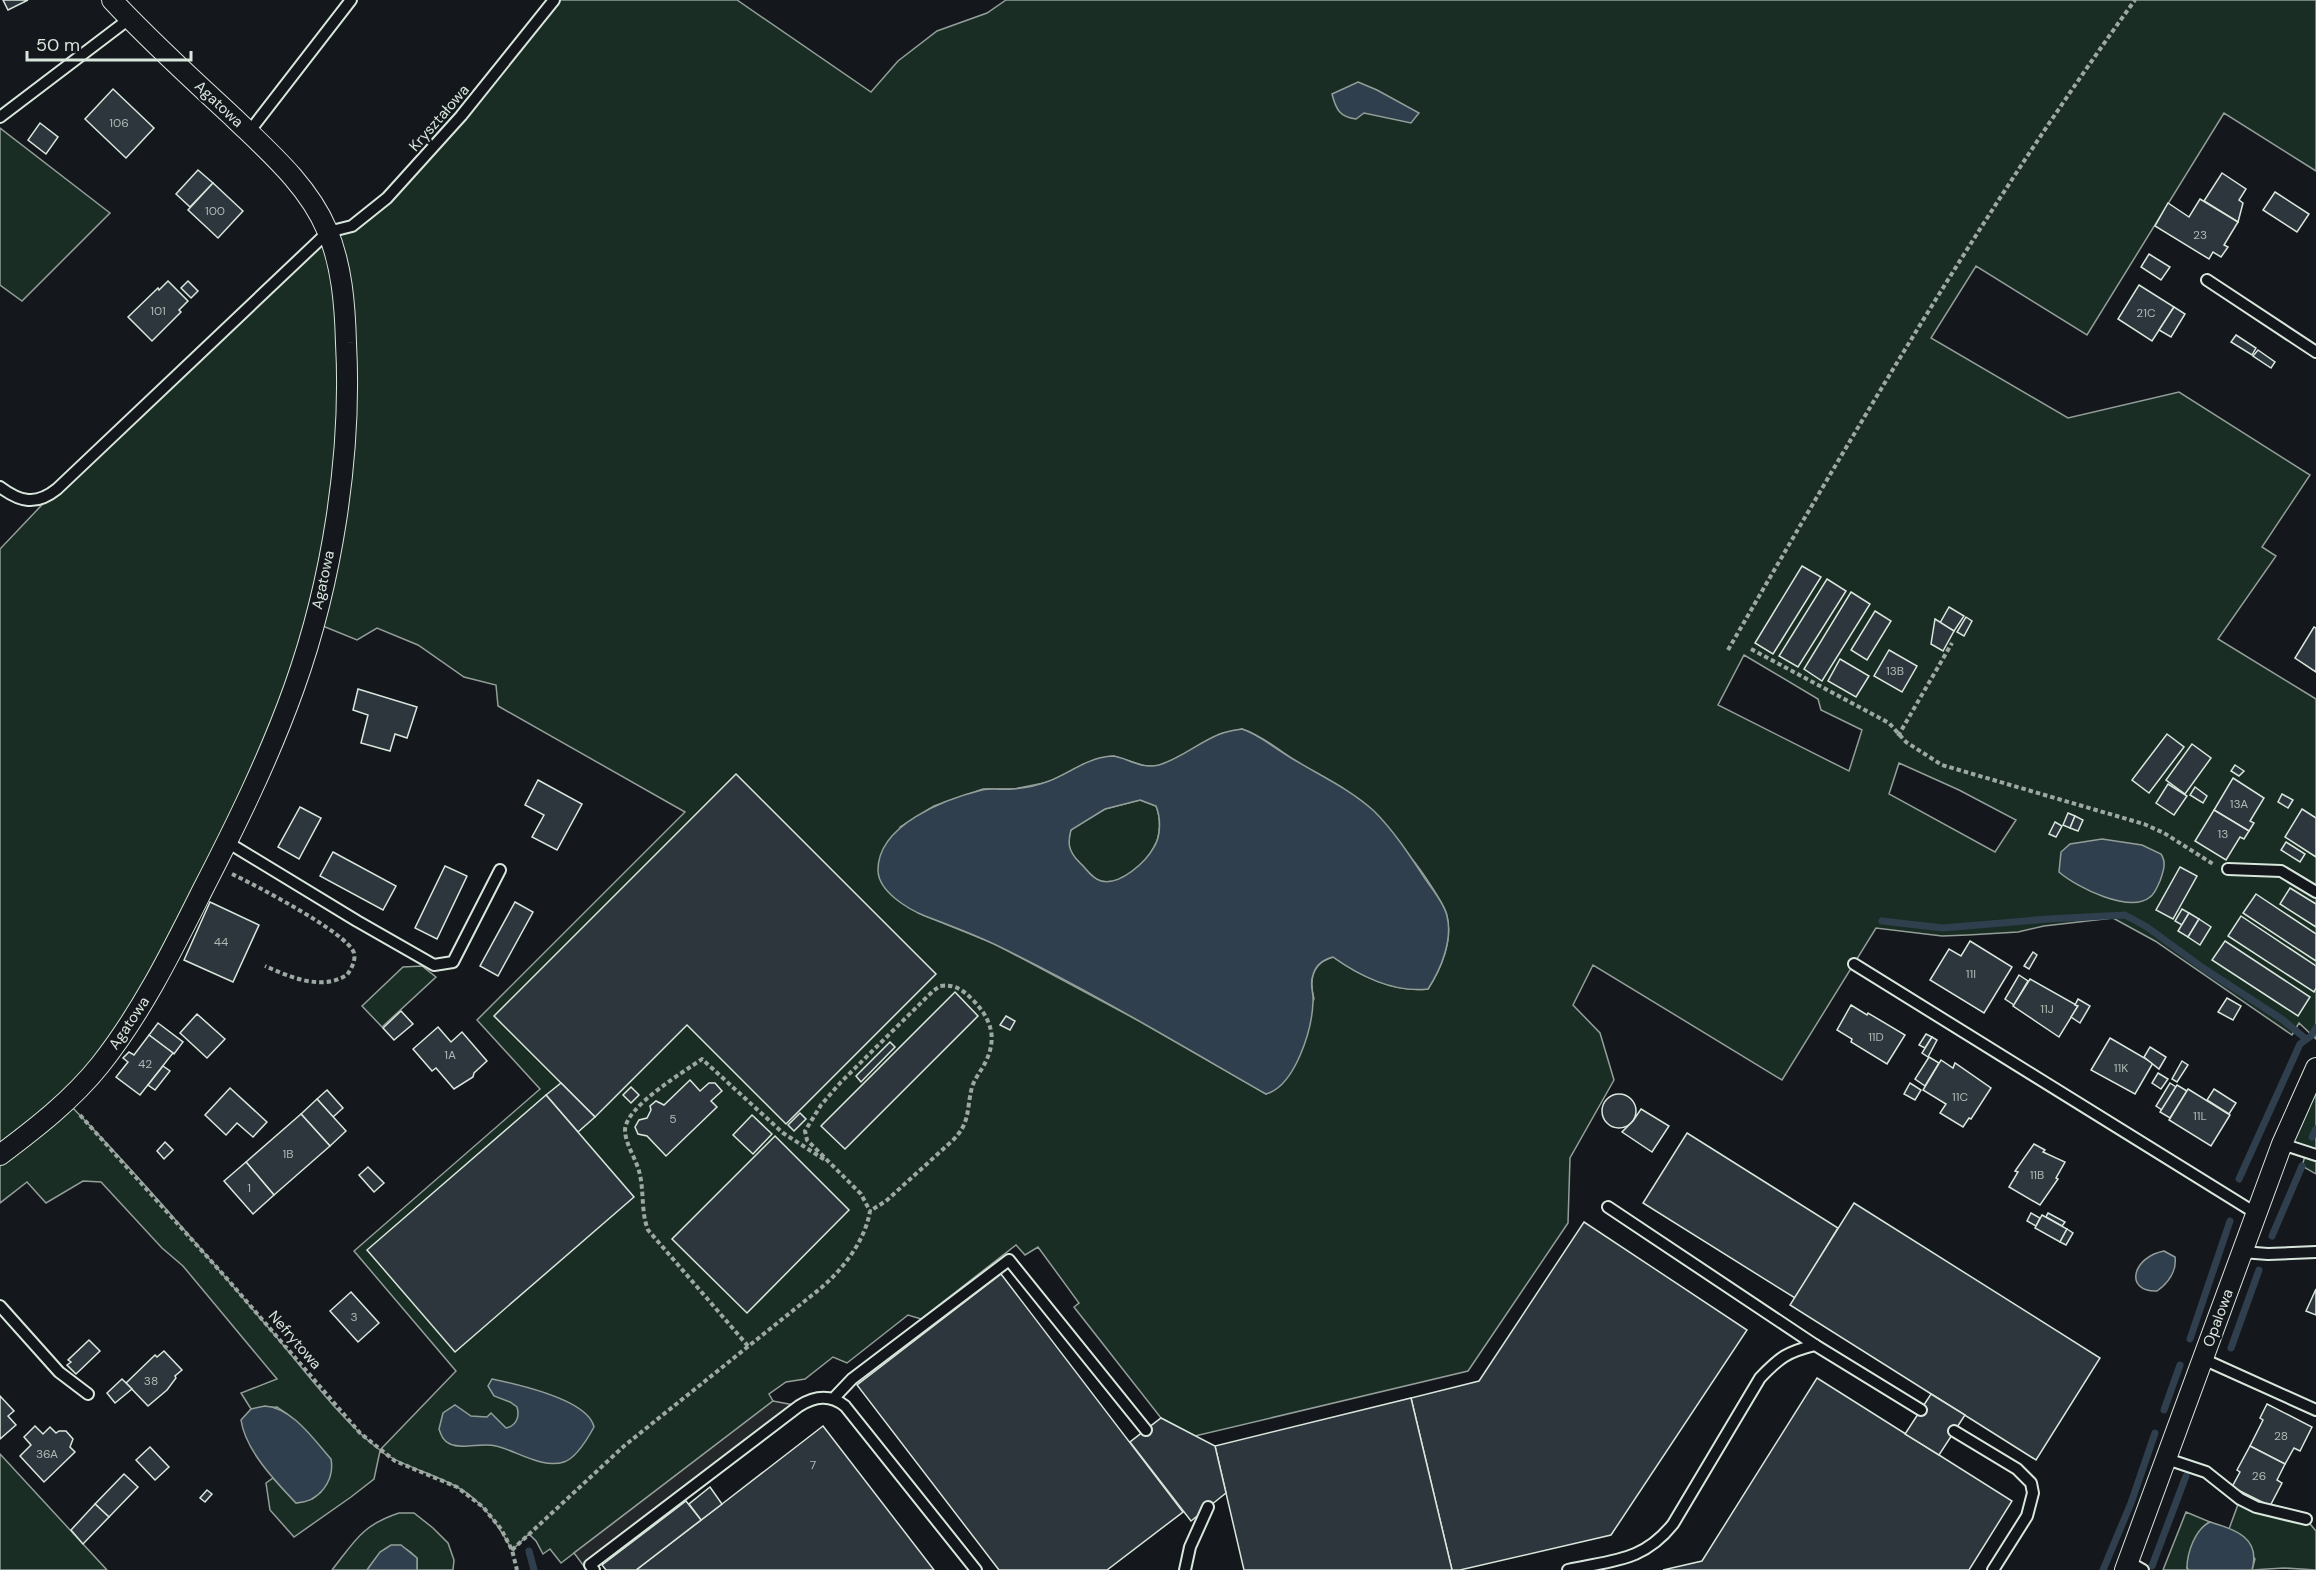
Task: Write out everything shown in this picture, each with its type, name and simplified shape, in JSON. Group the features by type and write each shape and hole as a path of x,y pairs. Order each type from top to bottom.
{"street":[{"name":"Agatowa","path":"0,1155 67,1102 101,1063 132,1021 162,970 227,842 295,685 317,609 340,492 346,436 348,378 342,292 336,258 328,232 314,203 249,132 111,0"},
{"name":"Opalowa","path":"2133,1567 2167,1459 2242,1252 2282,1144 2316,1068"}],"lane":[{"path":"249,132 351,0"},
{"name":"Kryształowa","path":"328,232 352,226 387,198 461,116 554,0"},
{"path":"0,117 129,19"},
{"path":"0,487 17,498 32,500 46,498 328,232"},
{"path":"2207,280 2316,352"},
{"path":"227,842 434,965 453,962 500,870"},
{"path":"2228,869 2281,871 2316,892"},
{"path":"1854,964 2257,1214"},
{"path":"2282,1144 2316,1155"},
{"path":"1608,1207 1815,1345 1921,1410"},
{"path":"2242,1252 2268,1254 2316,1252"},
{"path":"833,1399 852,1379 1009,1260 1146,1430"},
{"path":"0,1306 59,1372 88,1394"},
{"path":"1568,1570 1631,1556 1647,1550 1660,1540 1673,1524 1760,1378 1774,1363 1791,1351 1815,1345"},
{"path":"2203,1359 2316,1410"},
{"path":"594,1570 590,1565 799,1406 817,1397 833,1399 845,1406 976,1570"},
{"path":"1954,1431 2017,1469 2031,1482 2033,1493 2027,1516 1993,1570"},
{"path":"2167,1459 2206,1472 2240,1498 2256,1507 2306,1519"},
{"path":"1185,1570 1190,1547 1208,1507"}],"path":[{"path":"1728,650 1857,427 1985,223 2135,0"},
{"path":"1898,736 1952,643"},
{"path":"1751,649 1889,723 1898,736 1942,765 2144,824 2164,833 2216,866 2228,869"},
{"path":"215,866 270,892 316,921 344,941 354,952 354,961 347,975 325,984 307,981 265,966"},
{"path":"512,1550 624,1446 833,1278 852,1252 865,1227 870,1211 886,1201 961,1133 967,1120 973,1086 988,1058 992,1041 987,1017 964,992 945,985 933,991 841,1082 809,1122 805,1136 861,1194 870,1211"},
{"path":"748,1346 648,1230 644,1222 643,1185 627,1139 626,1122 644,1101 702,1059 783,1134 829,1162"},
{"name":"Nefrytowa","path":"67,1102 221,1272 360,1433 395,1461 448,1482 469,1495 491,1516 512,1550 517,1570"}],"green space":[{"path":"554,0 737,0 871,92 898,61 937,31 987,13 1006,0 2316,0 2316,171 2224,113 2087,335 1976,266 1931,338 2068,418 2179,392 2310,475 2262,547 2276,556 2218,639 2316,699 2316,1039 2299,1023 2292,1035 2155,941 2113,918 2044,926 2018,932 1968,935 1942,936 1876,928 1782,1080 1593,965 1573,1005 1600,1033 1614,1080 1570,1158 1568,1223 1468,1371 1195,1436 1161,1418 1074,1307 1079,1303 1038,1247 1025,1255 1016,1245 921,1319 908,1315 847,1363 833,1357 805,1379 786,1382 769,1394 773,1401 561,1563 550,1549 543,1554 529,1534 512,1550 489,1514 475,1499 447,1482 380,1451 374,1479 294,1537 270,1510 266,1483 273,1478 296,1503 312,1499 321,1492 287,1414 277,1407 251,1409 241,1393 277,1379 183,1266 162,1248 101,1182 83,1181 46,1203 27,1182 0,1203 0,549 57,489 328,232 340,230 387,198","holes":["313,622 357,640 377,628 418,645 464,677 496,685 498,706 685,812 477,1020 540,1089 354,1251 456,1371 380,1450 338,1410 172,1216 67,1102 162,970 295,685","1744,655 1818,699 1821,710 1862,730 1849,771 1718,705","1242,729 1272,745 1306,770 1406,853 1426,878 1447,916 1448,935 1445,954 1428,989 1416,990 1378,982 1354,971 1333,957 1320,963 1312,979 1314,999 1266,1094 1141,1022 995,944 918,913 900,827 934,806 983,789 1014,789 1049,782 1086,763 1114,756 1145,766 1157,766 1177,759 1220,734","1899,763 1959,790 2016,820 1995,852 1889,794"]},
{"path":"0,128 110,213 22,301 0,285"},
{"path":"1140,800 1156,806 1158,811 1159,832 1154,847 1132,872 1108,882 1098,880 1071,851 1069,839 1071,829 1105,809"},
{"path":"422,966 436,977 382,1027 362,1006 403,967"},
{"path":"2316,1068 2316,1174 2302,1166 2306,1153 2282,1144"},
{"path":"0,1454 107,1570 0,1570"},
{"path":"2240,1499 2306,1519 2316,1531 2316,1570 2284,1568 2252,1570 2255,1559 2229,1529"},
{"path":"2186,1512 2210,1522 2197,1536 2187,1568 2189,1570 2163,1570"},
{"path":"399,1513 414,1513 448,1543 454,1560 453,1570 417,1570 417,1558 409,1551 395,1545 378,1555 367,1570 332,1570 360,1535 376,1523"}],"shaded area":[{"path":"773,1401 799,1406 586,1569 574,1553"}],"water":[{"path":"1358,82 1419,113 1411,123 1364,113 1356,119 1342,114 1332,94"},
{"path":"1242,729 1342,787 1374,811 1400,842 1437,895 1447,916 1448,925 1445,954 1428,989 1416,990 1378,982 1333,957 1320,963 1312,979 1312,1014 1300,1056 1285,1080 1276,1089 1266,1094 1031,962 911,909 895,899 880,879 878,871 881,855 889,840 901,828 933,807 982,790 1013,789 1041,784 1102,757 1117,757 1145,766 1159,765 1212,737","holes":["1140,800 1156,806 1159,816 1158,838 1150,853 1132,872 1108,882 1098,880 1089,873 1071,851 1069,844 1071,830 1105,809"]},
{"path":"2102,839 2142,845 2161,854 2164,861 2163,871 2152,896 2141,901 2117,901 2078,885 2059,872 2061,852 2070,844"},
{"path":"2164,1251 2175,1257 2173,1272 2157,1291 2147,1290 2136,1280 2139,1267 2153,1254"},
{"path":"492,1379 550,1394 565,1401 579,1408 589,1417 594,1427 573,1456 556,1464 538,1461 496,1446 455,1446 448,1443 439,1429 443,1413 455,1405 471,1416 487,1417 491,1413 506,1428 515,1423 518,1414 517,1407 494,1396 488,1386"},
{"path":"265,1406 285,1412 294,1419 331,1459 332,1467 328,1482 324,1489 312,1499 296,1503 263,1465 248,1443 241,1420 251,1409"},
{"path":"2210,1522 2237,1532 2250,1543 2254,1559 2252,1570 2189,1570 2187,1568 2188,1555 2196,1536"},
{"path":"391,1545 401,1545 417,1558 417,1570 367,1570 380,1552"}],"building":[{"path":"3,0 28,0 8,10"},
{"path":"113,89 154,128 126,158 85,119"},
{"path":"40,123 58,137 46,154 28,140"},
{"path":"198,170 213,183 190,207 176,194"},
{"path":"2222,173 2246,189 2239,200 2243,203 2238,222 2204,201"},
{"path":"213,183 243,211 218,238 188,210"},
{"path":"2275,192 2309,214 2297,232 2263,210"},
{"path":"2200,199 2238,222 2224,245 2228,247 2221,257 2213,252 2209,259 2155,226 2168,203 2189,217"},
{"path":"2149,254 2170,267 2161,280 2141,267"},
{"path":"168,281 188,301 179,310 181,312 152,341 128,317"},
{"path":"188,281 198,291 191,298 181,288"},
{"path":"2139,285 2174,307 2152,341 2118,319"},
{"path":"2174,307 2185,314 2171,337 2159,330"},
{"path":"2236,335 2256,348 2252,355 2231,342"},
{"path":"2258,350 2275,362 2271,368 2253,356"},
{"path":"1802,566 1821,577 1773,654 1755,643"},
{"path":"1827,579 1846,591 1798,667 1779,656"},
{"path":"1851,592 1870,604 1822,681 1804,669"},
{"path":"1949,607 1964,616 1954,631 1940,623"},
{"path":"1875,611 1891,621 1867,660 1851,650"},
{"path":"1966,617 1972,621 1964,636 1957,632"},
{"path":"1935,619 1954,631 1943,651 1931,644"},
{"path":"2314,627 2316,628 2316,672 2295,658"},
{"path":"1889,650 1917,666 1902,692 1874,676"},
{"path":"1840,659 1869,676 1856,697 1828,681"},
{"path":"358,689 417,707 407,738 395,734 390,751 361,743 368,715 353,710"},
{"path":"2167,734 2184,747 2149,793 2132,780"},
{"path":"2192,744 2211,758 2185,794 2166,780"},
{"path":"2235,765 2244,771 2239,776 2231,771"},
{"path":"736,774 936,974 786,1124 687,1025 595,1117 494,1016"},
{"path":"2233,778 2264,798 2250,821 2254,823 2249,831 2214,810"},
{"path":"538,780 582,804 557,850 532,837 544,815 525,805"},
{"path":"2168,784 2187,796 2174,815 2156,803"},
{"path":"2195,787 2207,796 2203,803 2190,795"},
{"path":"2282,794 2293,800 2288,808 2278,802"},
{"path":"300,807 321,818 299,859 278,847"},
{"path":"2302,809 2316,818 2316,857 2285,837"},
{"path":"2214,810 2249,831 2244,839 2240,837 2226,860 2195,841"},
{"path":"2068,813 2075,816 2070,828 2063,825"},
{"path":"2075,816 2083,820 2078,831 2070,828"},
{"path":"2055,822 2062,826 2056,837 2049,834"},
{"path":"2286,842 2305,854 2300,862 2281,850"},
{"path":"333,852 396,886 383,910 320,876"},
{"path":"445,866 467,876 437,939 415,928"},
{"path":"2180,867 2197,876 2173,919 2156,910"},
{"path":"2290,888 2316,904 2316,927 2280,904"},
{"path":"2256,894 2316,934 2316,961 2243,913"},
{"path":"210,902 259,925 233,982 184,960"},
{"path":"515,902 533,912 498,976 480,966"},
{"path":"2182,909 2189,913 2182,925 2175,921"},
{"path":"2189,913 2199,919 2188,937 2178,931"},
{"path":"2241,916 2316,966 2314,992 2228,936"},
{"path":"2199,919 2211,927 2200,945 2188,937"},
{"path":"1970,941 2012,967 1984,1013 1930,980 1949,949 1961,956"},
{"path":"2225,941 2310,997 2298,1016 2212,960"},
{"path":"2033,952 2037,955 2029,969 2024,966"},
{"path":"2019,975 2028,981 2014,1005 2005,999"},
{"path":"2030,979 2078,1006 2059,1037 2013,1006"},
{"path":"955,992 978,1016 845,1149 821,1126"},
{"path":"2227,998 2241,1006 2233,1020 2218,1012"},
{"path":"2078,999 2090,1006 2080,1023 2071,1017 2078,1006 2075,1005"},
{"path":"1851,1005 1905,1035 1887,1064 1851,1042 1852,1039 1837,1030"},
{"path":"401,1011 413,1024 394,1040 383,1028"},
{"path":"197,1014 225,1039 207,1058 180,1033"},
{"path":"1006,1016 1015,1021 1010,1030 1000,1025"},
{"path":"158,1023 183,1042 174,1054 149,1035"},
{"path":"438,1027 451,1042 462,1032 487,1061 474,1073 473,1077 454,1089 436,1068 432,1071 413,1049"},
{"path":"1926,1034 1932,1037 1925,1048 1919,1045"},
{"path":"149,1035 173,1053 140,1095 116,1077 128,1062 123,1058 129,1052 134,1055"},
{"path":"1932,1037 1937,1040 1928,1057 1922,1053"},
{"path":"2110,1038 2153,1063 2135,1094 2091,1070"},
{"path":"890,1042 895,1047 861,1082 856,1076"},
{"path":"2150,1047 2166,1057 2159,1069 2144,1057"},
{"path":"1929,1057 1939,1063 1925,1086 1915,1079"},
{"path":"1941,1060 1953,1068 1955,1063 1991,1088 1971,1119 1969,1118 1963,1127 1940,1113 1946,1104 1923,1090"},
{"path":"2182,1061 2188,1065 2177,1082 2172,1079"},
{"path":"163,1066 170,1071 155,1090 148,1085"},
{"path":"2158,1073 2168,1079 2161,1089 2152,1083"},
{"path":"690,1080 700,1091 709,1083 715,1083 722,1091 711,1101 717,1107 666,1156 647,1136 638,1134 635,1127 639,1120 647,1118 651,1110 650,1106 656,1101 664,1105"},
{"path":"561,1083 595,1117 578,1132 546,1095"},
{"path":"1910,1083 1921,1090 1915,1100 1904,1094"},
{"path":"2170,1083 2176,1087 2162,1110 2156,1106"},
{"path":"2177,1085 2187,1091 2170,1118 2160,1112"},
{"path":"631,1087 639,1095 631,1103 623,1095"},
{"path":"230,1088 267,1122 253,1137 237,1123 226,1135 205,1115"},
{"path":"2188,1089 2230,1115 2211,1146 2169,1120"},
{"path":"2214,1089 2236,1103 2229,1114 2207,1100"},
{"path":"327,1090 343,1108 333,1117 317,1099"},
{"path":"1619,1094 1631,1099 1636,1111 1631,1123 1619,1128 1607,1123 1602,1111 1607,1099"},
{"path":"546,1095 634,1197 455,1352 367,1250"},
{"path":"317,1099 346,1131 330,1146 301,1114"},
{"path":"1641,1109 1669,1126 1652,1152 1622,1132"},
{"path":"800,1113 806,1119 794,1131 788,1125"},
{"path":"301,1114 330,1146 274,1195 246,1162"},
{"path":"752,1115 772,1134 753,1154 733,1135"},
{"path":"1687,1133 1838,1228 1795,1298 1643,1203"},
{"path":"775,1136 849,1210 747,1313 672,1239"},
{"path":"165,1142 173,1150 164,1159 157,1151"},
{"path":"2034,1144 2045,1150 2043,1152 2065,1162 2056,1178 2058,1179 2040,1205 2009,1187 2018,1172 2015,1171"},
{"path":"246,1162 274,1195 253,1214 224,1181"},
{"path":"368,1167 384,1183 374,1192 359,1175"},
{"path":"1854,1203 2100,1358 2036,1460 1790,1305"},
{"path":"2031,1213 2040,1218 2036,1226 2027,1221"},
{"path":"2048,1213 2065,1222 2062,1226 2046,1217"},
{"path":"2042,1215 2067,1229 2060,1242 2035,1228"},
{"path":"1584,1222 1747,1330 1611,1535 1452,1570 1411,1398 1479,1381"},
{"path":"2067,1229 2073,1233 2066,1245 2060,1242"},
{"path":"1001,1274 1183,1512 1107,1570 999,1570 857,1385"},
{"path":"2316,1289 2316,1315 2306,1311"},
{"path":"351,1292 379,1323 358,1342 330,1311"},
{"path":"89,1340 100,1351 76,1374 67,1365 71,1362 68,1360"},
{"path":"164,1351 182,1370 175,1376 176,1378 167,1390 148,1406 126,1383 155,1355 157,1357"},
{"path":"1817,1378 2012,1501 1969,1570 1663,1570 1702,1561"},
{"path":"122,1379 132,1389 115,1403 107,1393"},
{"path":"1931,1394 1965,1415 1939,1455 1905,1434"},
{"path":"0,1396 14,1411 8,1416 16,1425 0,1439"},
{"path":"1411,1398 1452,1570 1244,1570 1215,1446"},
{"path":"2267,1404 2312,1427 2300,1451 2294,1448 2285,1464 2250,1446 2263,1420 2260,1418"},
{"path":"1161,1418 1215,1446 1226,1493 1191,1521 1130,1442"},
{"path":"35,1426 43,1434 50,1427 56,1433 66,1431 73,1439 70,1447 75,1452 44,1482 20,1456 31,1445 24,1437"},
{"path":"823,1426 934,1570 636,1570 722,1504"},
{"path":"2250,1446 2285,1464 2277,1480 2282,1483 2270,1506 2232,1487 2240,1472 2237,1470"},
{"path":"150,1447 169,1467 155,1480 136,1460"},
{"path":"124,1474 138,1487 109,1517 95,1504"},
{"path":"710,1487 722,1504 701,1520 689,1504"},
{"path":"207,1490 212,1494 205,1502 200,1498"},
{"path":"686,1501 701,1520 636,1570 606,1570 602,1565"},
{"path":"95,1504 109,1517 83,1544 71,1530"}],"waterway":[{"path":"1882,921 1943,928 2125,915 2147,927 2203,968 2283,1020 2306,1039"},
{"path":"2239,1179 2300,1044 2311,1036 2316,1028"},
{"path":"2312,1137 2316,1129"},
{"path":"2272,1236 2302,1166"},
{"path":"2190,1339 2230,1221"},
{"path":"2231,1348 2259,1270"},
{"path":"2164,1410 2180,1365"},
{"path":"2103,1570 2131,1503 2155,1433"},
{"path":"2152,1566 2186,1476"},
{"path":"529,1551 534,1570"}]}
